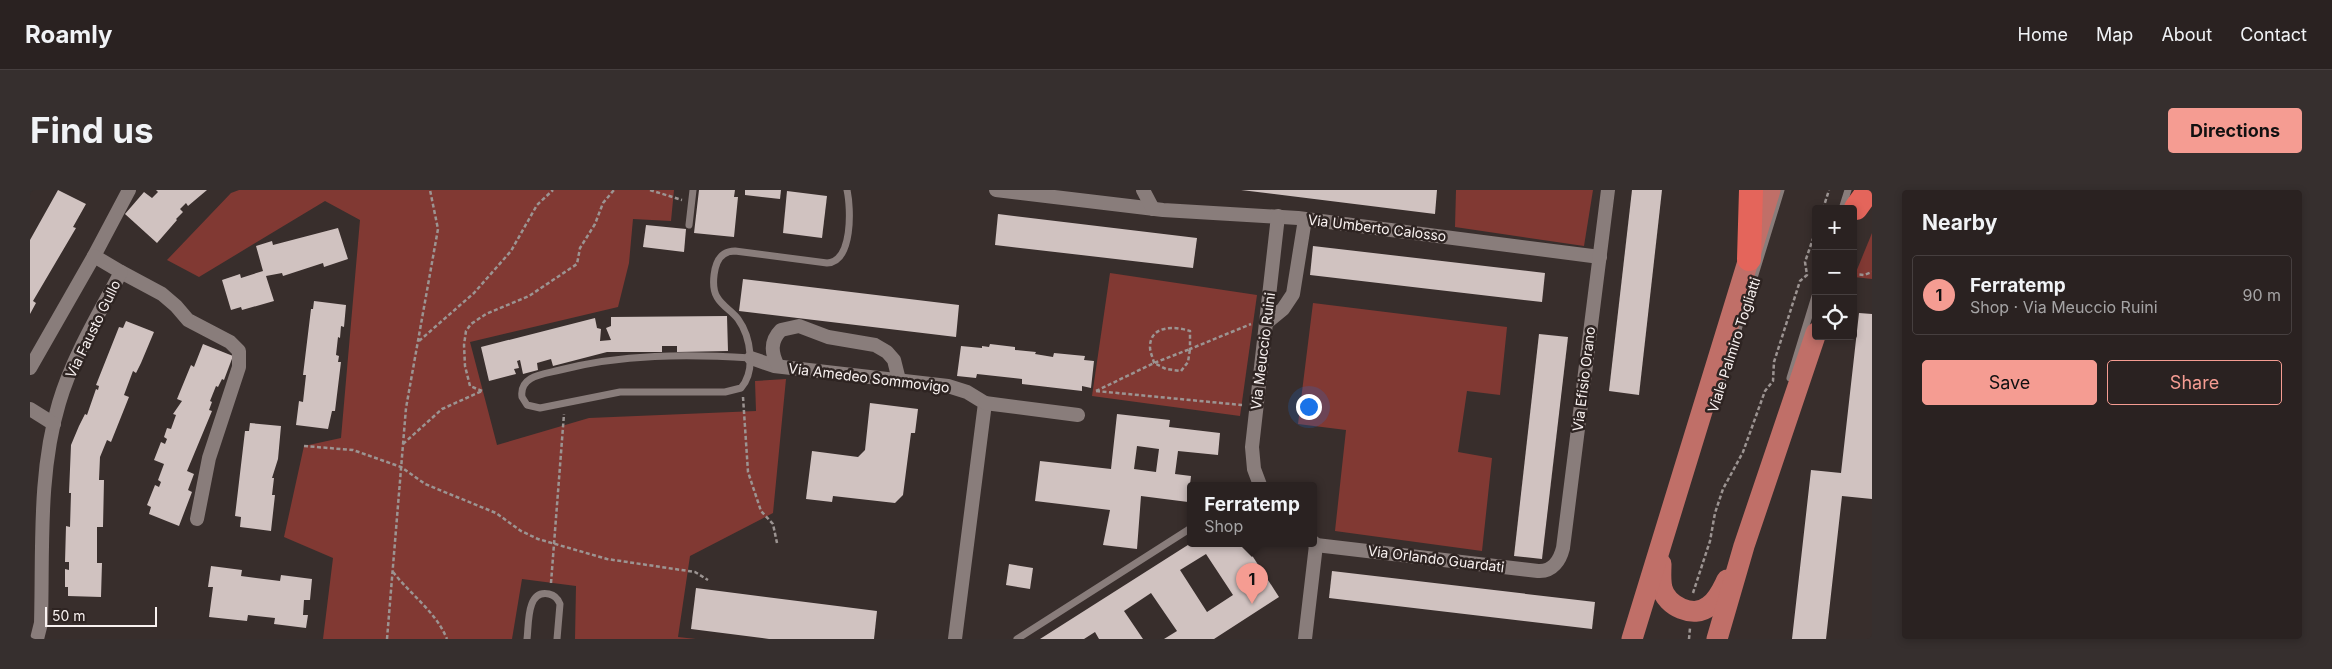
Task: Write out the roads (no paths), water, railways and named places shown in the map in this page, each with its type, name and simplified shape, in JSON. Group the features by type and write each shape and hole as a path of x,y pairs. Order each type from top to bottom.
{"highway":[{"path":"1749,259 1751,190"}],"main road":[{"name":"Viale Palmiro Togliatti","path":"1632,639 1661,551 1770,190"},
{"path":"1717,639 1744,546 1814,340"},
{"path":"1661,551 1661,579 1664,594 1673,604 1691,611 1705,609 1714,602 1744,546"}],"street":[{"path":"30,368 129,190"},
{"name":"Via Umberto Calosso","path":"996,190 1029,192 1153,209 1305,218 1600,257"},
{"path":"1143,190 1153,209"},
{"name":"Via Efisio Orano","path":"1554,566 1563,548 1608,190"},
{"name":"Via Meuccio Ruini","path":"1259,482 1252,454 1278,216"},
{"path":"1266,320 1283,309 1293,294 1305,218"},
{"name":"Via Fausto Gullo","path":"38,639 41,623 45,481 54,424 60,402 76,361 121,272 94,256"},
{"path":"121,272 162,294 188,320 230,342 239,350 240,367 209,458 197,519"},
{"path":"778,366 772,347 775,338 781,330 799,326 832,338 869,344 881,348 894,360 899,380"},
{"name":"Via Amedeo Sommovigo","path":"751,358 778,366 948,386 967,392 985,403 1078,415"},
{"path":"955,639 985,403"},
{"path":"30,409 54,424"},
{"name":"Via Orlando Guardati","path":"1317,543 1538,572 1546,571 1554,566"},
{"path":"1305,639 1315,547"}],"lane":[{"path":"689,225 693,190"},
{"path":"751,358 648,357 608,359 534,376 526,381 522,388 522,397 532,407 545,408 620,392 725,392 741,388 746,380 751,358 741,323 716,294 714,283 720,258 723,254 735,251 827,262 835,261 843,255 846,246 849,207 846,190"},
{"name":"Viale Palmiro Togliatti","path":"1715,406 1781,190"},
{"path":"1788,383 1815,295"},
{"path":"1768,476 1775,428"},
{"name":"Viale Palmiro Togliatti","path":"1677,497 1696,462"},
{"path":"1017,639 1187,531"},
{"path":"527,639 531,604 536,597 546,593 555,596 560,604 557,639"}],"place":[{"name":"Ferratemp","path":"1252,604"}]}
